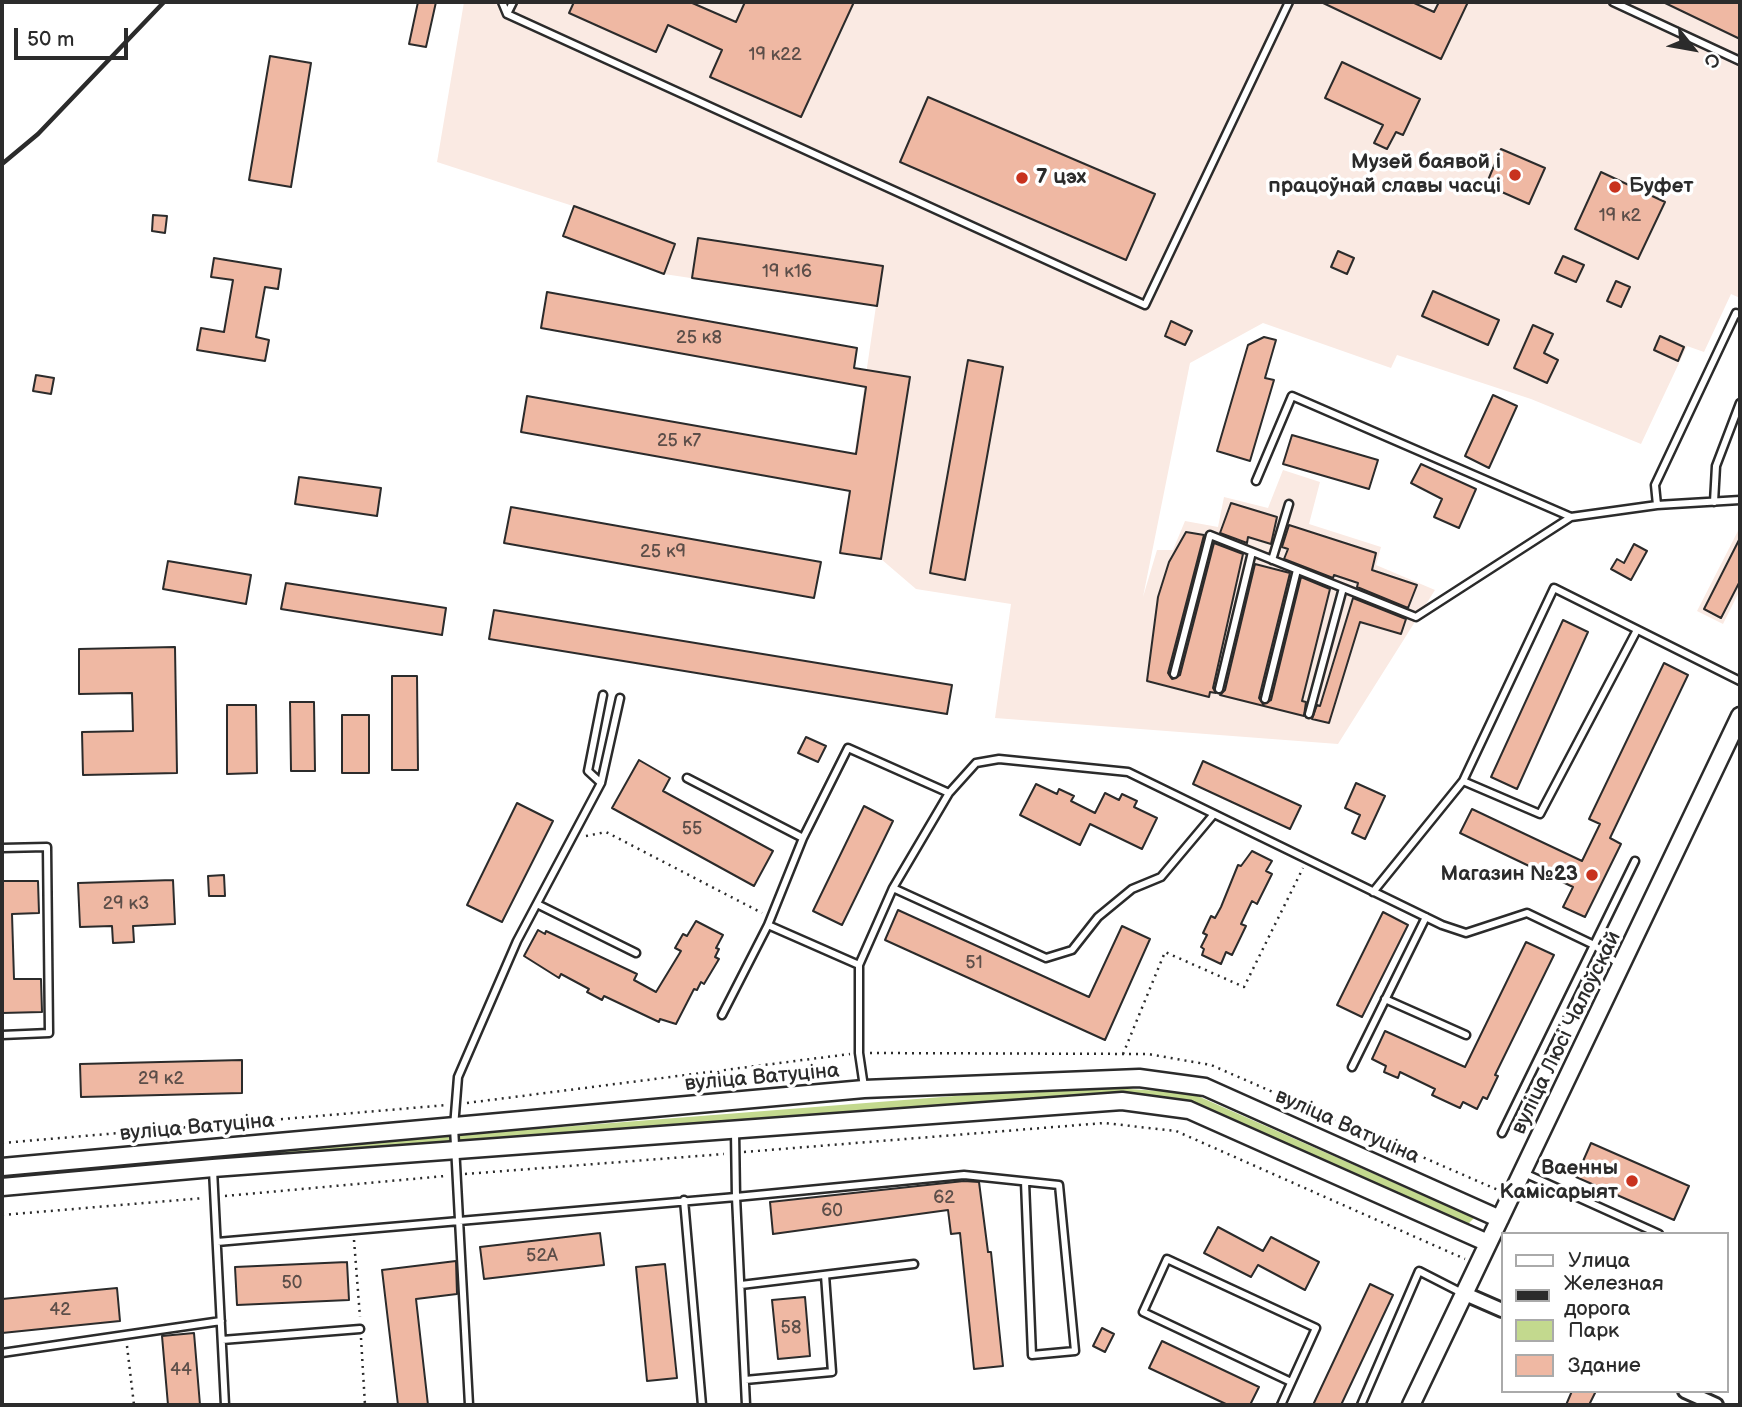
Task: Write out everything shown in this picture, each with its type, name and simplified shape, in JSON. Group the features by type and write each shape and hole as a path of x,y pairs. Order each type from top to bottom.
{"street":[{"name":"вуліца Люсі Чалоўскай","path":"1411,1405 1623,967 1740,716"},
{"name":"вуліца Ватуціна","path":"2,1167 864,1089 1139,1077 1205,1087 1500,1219"},
{"name":"вуліца Ватуціна","path":"2,1187 213,1168 1122,1101 1189,1110 1488,1243"},
{"path":"1463,1293 1500,1309"},
{"path":"1691,1397 1716,1405"}],"lane":[{"path":"502,2 507,14 1145,305 1289,2"},
{"path":"507,14 513,2"},
{"path":"1614,2 1740,61"},
{"path":"1657,505 1655,485 1736,313 1740,315"},
{"path":"1256,481 1293,396 1571,517"},
{"path":"1714,502 1716,466 1740,403"},
{"path":"1174,674 1210,535 1416,617 1571,517 1657,505 1740,500"},
{"path":"1272,560 1289,504"},
{"path":"1219,689 1252,552"},
{"path":"1265,699 1297,570"},
{"path":"1309,714 1343,588"},
{"path":"1373,891 1463,781 1554,588 1740,681"},
{"path":"1463,781 1540,814 1637,630"},
{"path":"601,783 588,771 603,695"},
{"path":"469,1405 454,1127 458,1077 517,941 601,783 620,698"},
{"path":"722,1015 768,925 803,838 848,748 949,793"},
{"path":"864,1089 859,1053 859,965 893,888 949,793 976,763 999,759 1128,772 1426,917 1466,933 1527,913 1594,945 1623,967"},
{"path":"687,778 803,838"},
{"path":"893,888 1046,958 1072,950 1098,917 1132,890 1161,877 1214,814"},
{"path":"2,848 47,847 48,1033 2,1035"},
{"path":"1502,1133 1635,862"},
{"path":"537,904 636,953"},
{"path":"1352,1067 1426,917"},
{"path":"768,925 859,965"},
{"path":"1385,999 1466,1035"},
{"path":"735,1130 746,1405"},
{"path":"213,1168 225,1405"},
{"path":"1522,1173 1655,1232"},
{"path":"217,1242 964,1175 1059,1185 1075,1351 1032,1355 1025,1182"},
{"path":"684,1200 702,1405"},
{"path":"1281,1405 1316,1328 1167,1259 1143,1311 1291,1382"},
{"path":"741,1285 914,1264"},
{"path":"1361,1405 1419,1271 1463,1293"},
{"path":"745,1380 832,1372 825,1275"},
{"path":"2,1353 221,1321"},
{"path":"222,1340 360,1329"}],"path":[{"path":"572,838 606,832 772,916"},
{"path":"1123,1054 1166,952 1244,987 1308,859"},
{"path":"2,1215 457,1175 1104,1124 1175,1131 1477,1265"},
{"path":"126,1336 134,1405"}],"shaded area":[{"path":"464,2 1740,2 1740,298 1731,294 1704,352 1687,346 1641,444 1531,399 1397,355 1391,368 1263,323 1190,363 1143,597 1157,550 1173,550 1185,521 1218,527 1224,497 1268,508 1283,470 1320,482 1309,524 1381,547 1376,565 1435,590 1338,744 995,718 1011,604 916,589 881,559 840,553 876,306 664,274 563,236 573,206 437,162"},
{"path":"1740,527 1740,590 1723,624 1697,611"}],"green space":[{"path":"1082,1086 1191,1093 1474,1218 1468,1224 1187,1100 1082,1094 2,1180 2,1173 205,1155"}],"building":[{"path":"418,2 436,2 426,47 409,44"},
{"path":"574,2 690,2 736,22 745,2 854,2 801,117 710,77 722,50 668,25 656,52 569,13"},
{"path":"1321,2 1412,2 1434,12 1439,2 1468,2 1441,59"},
{"path":"1663,2 1740,2 1740,39"},
{"path":"270,56 311,63 291,187 249,180"},
{"path":"1342,62 1420,99 1403,135 1396,132 1387,149 1374,143 1383,125 1325,98"},
{"path":"928,97 1155,194 1126,260 900,162"},
{"path":"1501,149 1545,168 1529,204 1486,185"},
{"path":"1601,172 1665,202 1638,259 1575,229"},
{"path":"574,206 675,244 664,274 563,236"},
{"path":"153,215 167,216 165,233 152,231"},
{"path":"698,238 883,266 877,306 692,278"},
{"path":"1338,251 1354,258 1347,274 1331,267"},
{"path":"1563,256 1584,265 1576,282 1555,273"},
{"path":"214,258 281,269 278,289 265,287 256,337 269,340 265,361 197,350 201,328 224,332 233,280 211,277"},
{"path":"1616,281 1630,287 1621,307 1607,301"},
{"path":"1433,291 1499,320 1488,345 1422,316"},
{"path":"547,292 857,348 854,368 910,377 881,559 840,553 850,491 521,432 527,396 856,454 866,387 541,328"},
{"path":"1171,321 1192,331 1185,345 1165,336"},
{"path":"1533,325 1553,334 1544,353 1558,360 1547,383 1514,368"},
{"path":"1660,336 1684,347 1678,361 1654,350"},
{"path":"1264,337 1276,340 1265,378 1274,380 1250,461 1217,451 1248,345"},
{"path":"968,360 1003,367 965,580 930,573"},
{"path":"36,375 54,378 51,394 33,391"},
{"path":"1493,395 1517,406 1489,468 1465,456"},
{"path":"1292,435 1378,460 1369,489 1283,464"},
{"path":"1421,464 1476,489 1459,528 1434,517 1442,499 1411,483"},
{"path":"299,477 381,488 377,516 295,504"},
{"path":"1231,503 1277,517 1271,544 1248,537 1247,543 1220,533"},
{"path":"511,507 821,562 814,598 504,543"},
{"path":"1289,525 1376,553 1372,570 1417,585 1408,608 1357,587 1358,583 1334,575 1333,578 1284,559 1288,549 1282,547"},
{"path":"1186,532 1204,535 1168,673 1172,679 1180,675 1214,543 1243,554 1213,688 1216,693 1210,692 1209,697 1147,681 1158,597 1169,562"},
{"path":"1740,538 1740,581 1721,618 1704,609"},
{"path":"1634,544 1647,551 1631,580 1611,569 1617,559 1624,563"},
{"path":"168,561 251,575 246,604 163,589"},
{"path":"1255,564 1290,573 1259,698 1263,704 1271,700 1301,577 1330,589 1302,701 1306,702 1304,716 1220,695 1225,690"},
{"path":"286,583 446,608 442,635 281,609"},
{"path":"1353,598 1406,619 1401,634 1360,622 1329,723 1312,719 1317,705 1320,706"},
{"path":"494,610 952,685 947,714 489,639"},
{"path":"1563,620 1588,632 1517,789 1491,777"},
{"path":"175,647 177,773 83,775 82,732 133,731 132,693 79,694 79,649"},
{"path":"1664,663 1688,675 1610,838 1621,844 1585,917 1563,907 1573,887 1460,833 1472,809 1582,861 1600,824 1589,819"},
{"path":"392,676 417,676 418,770 392,770"},
{"path":"290,702 314,702 315,771 291,771"},
{"path":"227,705 256,705 257,773 227,774"},
{"path":"342,715 369,715 369,773 342,773"},
{"path":"806,737 826,746 818,762 798,753"},
{"path":"639,760 670,778 663,791 773,851 754,886 612,808"},
{"path":"1203,761 1301,806 1290,829 1193,784"},
{"path":"1356,783 1385,796 1365,839 1352,833 1360,815 1345,808"},
{"path":"1036,784 1057,794 1059,789 1074,796 1071,801 1095,813 1105,793 1119,800 1122,794 1137,801 1134,807 1157,818 1142,849 1090,824 1080,845 1020,815"},
{"path":"517,803 553,821 502,922 467,905"},
{"path":"864,806 893,821 842,925 813,911"},
{"path":"1252,851 1272,861 1266,871 1272,874 1257,904 1252,901 1241,924 1246,926 1232,955 1226,952 1221,964 1202,955 1204,949 1201,947 1207,935 1203,933 1211,916 1215,918 1221,907 1238,865 1241,866"},
{"path":"224,875 225,896 209,896 208,876"},
{"path":"173,880 175,924 133,926 134,942 113,943 112,926 80,927 78,883"},
{"path":"2,881 38,881 39,913 12,914 14,979 41,979 42,1012 2,1013"},
{"path":"898,910 1089,997 1122,926 1150,939 1105,1040 885,940"},
{"path":"1383,912 1408,925 1362,1017 1337,1005"},
{"path":"696,921 723,935 716,948 719,949 715,957 719,959 704,984 701,982 697,990 694,989 676,1024 660,1019 659,1022 604,996 602,1000 587,992 589,989 561,974 559,978 524,956 538,930 545,934 546,931 637,974 634,980 656,992 681,951 675,948 683,934 687,936"},
{"path":"1526,942 1554,955 1495,1075 1498,1076 1487,1099 1483,1097 1477,1109 1463,1102 1460,1108 1432,1095 1435,1089 1400,1072 1398,1078 1384,1072 1386,1066 1372,1059 1385,1031 1465,1067"},
{"path":"242,1060 242,1093 81,1097 80,1064"},
{"name":"Ваенны Камісарыят","path":"1591,1143 1689,1186 1674,1220 1576,1177"},
{"path":"964,1181 979,1182 988,1252 991,1252 1003,1366 974,1369 960,1233 951,1234 948,1210 773,1234 770,1202"},
{"path":"1218,1227 1263,1251 1271,1237 1319,1262 1305,1290 1258,1265 1251,1277 1204,1253"},
{"path":"600,1233 604,1265 484,1279 480,1247"},
{"path":"456,1261 457,1294 416,1299 428,1405 398,1405 382,1270"},
{"path":"347,1262 349,1300 237,1305 235,1267"},
{"path":"665,1264 677,1378 647,1381 636,1267"},
{"path":"1370,1284 1393,1295 1341,1405 1313,1405"},
{"path":"117,1288 120,1321 2,1333 2,1299"},
{"path":"805,1297 810,1356 778,1359 772,1300"},
{"path":"1102,1328 1114,1334 1105,1352 1093,1346"},
{"path":"194,1333 200,1405 168,1405 162,1336"},
{"path":"1162,1341 1259,1387 1250,1405 1228,1405 1149,1368"},
{"path":"1571,1393 1595,1393 1589,1405 1566,1405"}],"railway":[{"path":"2,164 38,134 164,2"}],"place":[{"name":"Музей баявой і працоўнай славы часці","path":"1515,175"},
{"name":"7 цэх","path":"1022,178"},
{"name":"Буфет","path":"1615,187"},
{"name":"Магазин №23","path":"1592,875"},
{"name":"Ваенны Камісарыят","path":"1632,1181"}]}
